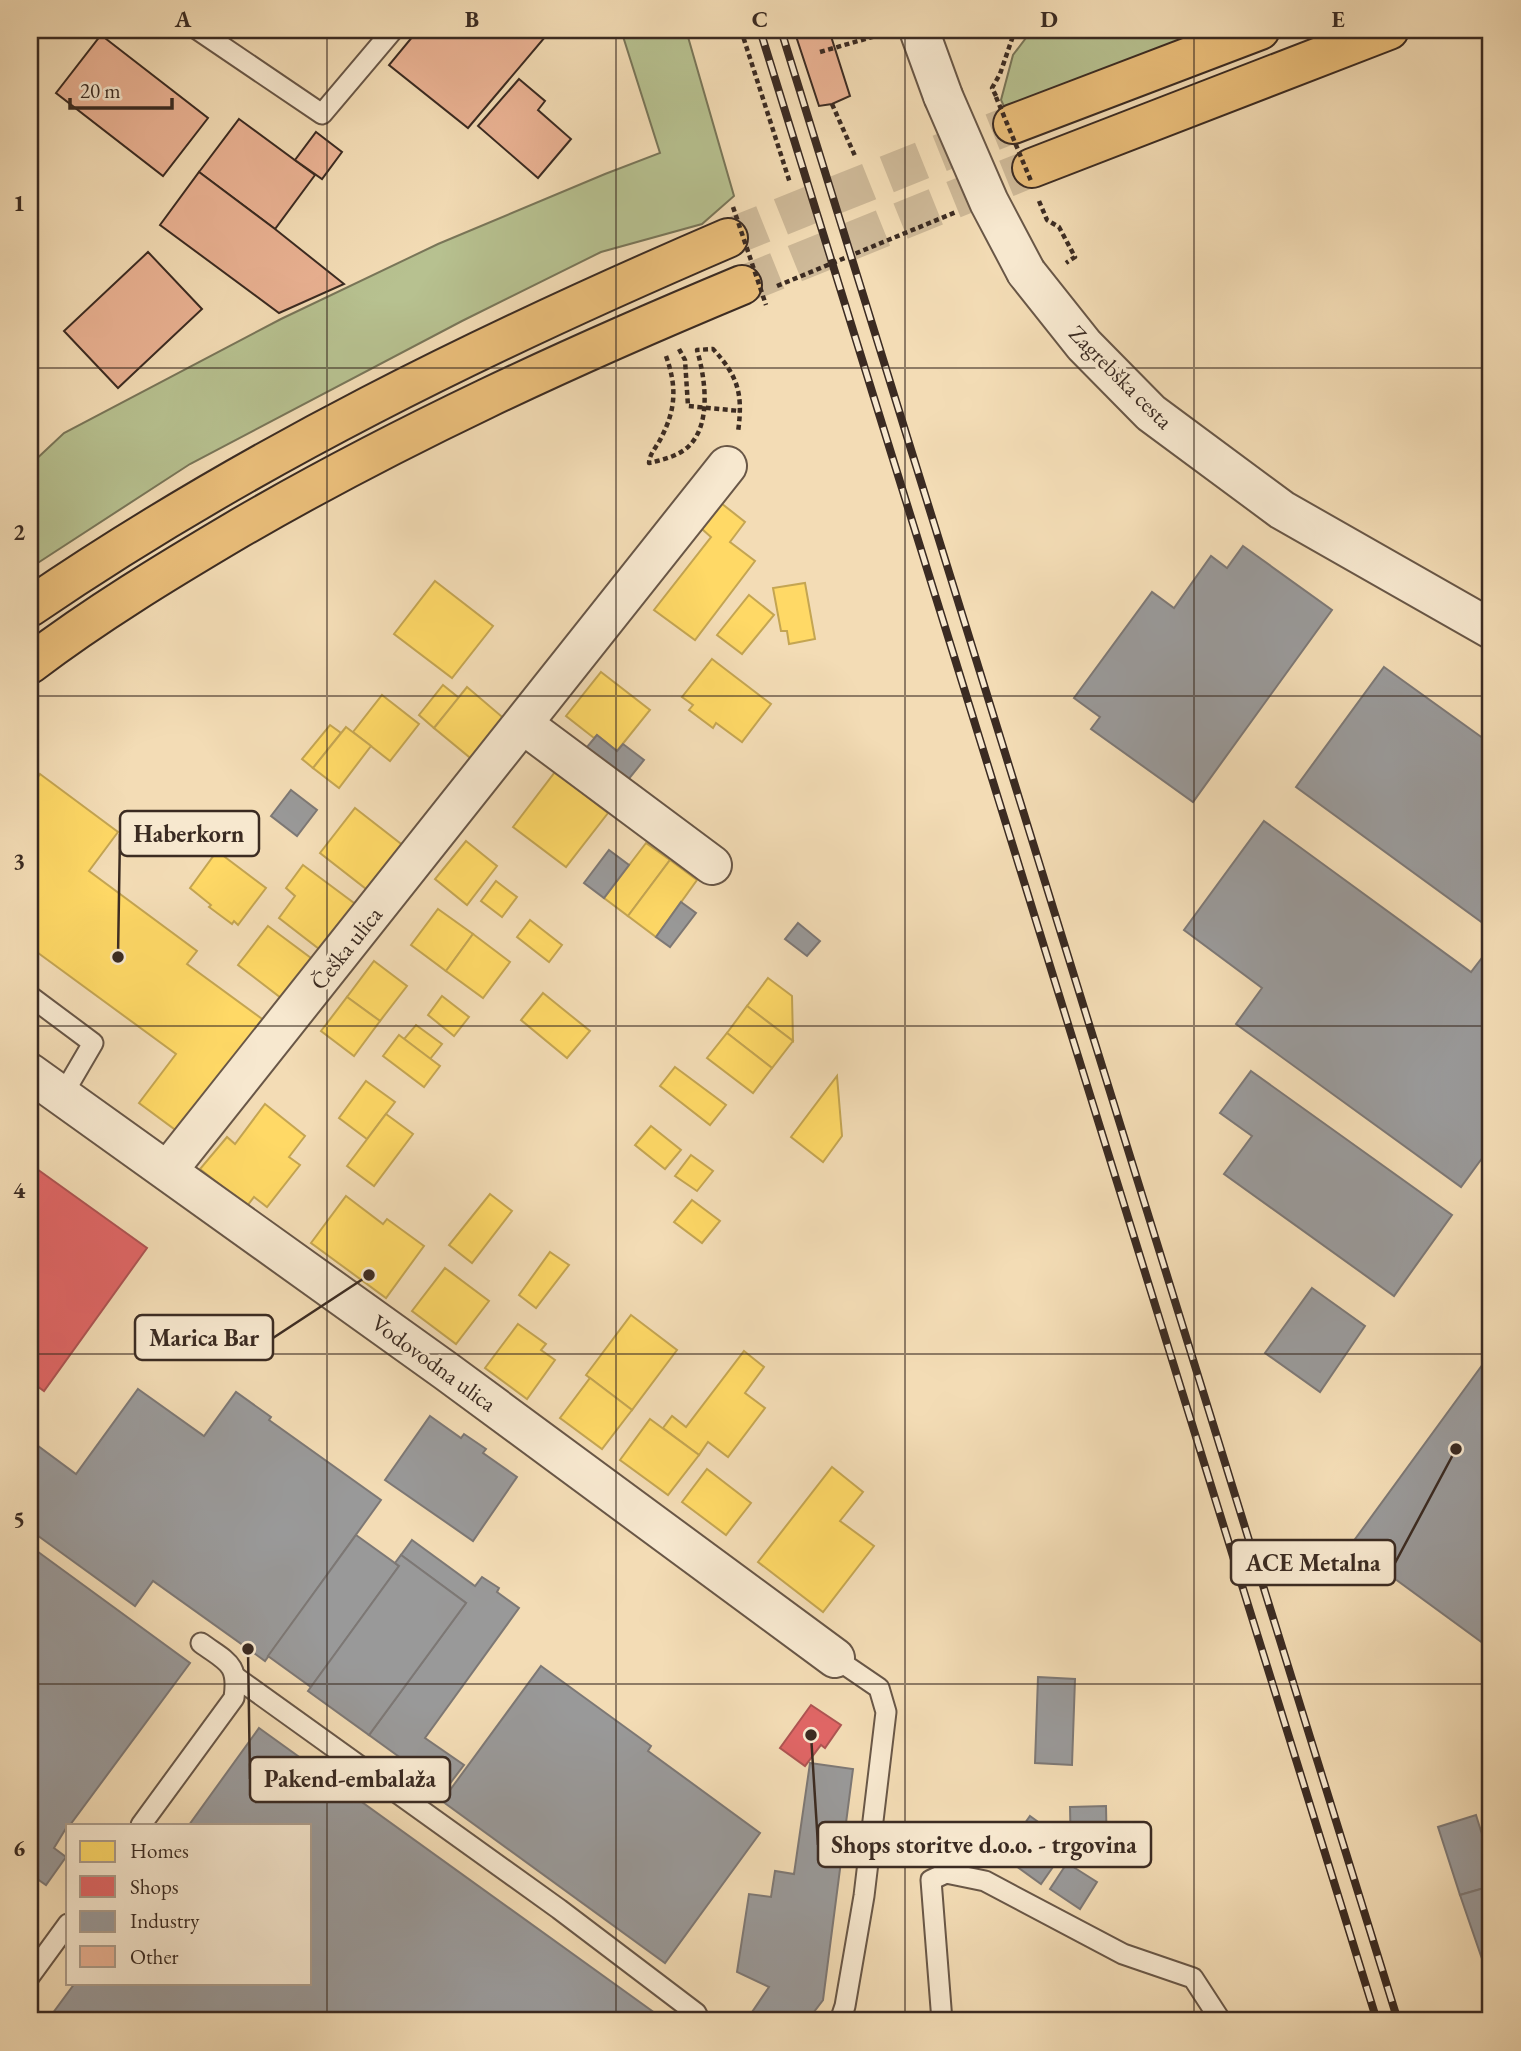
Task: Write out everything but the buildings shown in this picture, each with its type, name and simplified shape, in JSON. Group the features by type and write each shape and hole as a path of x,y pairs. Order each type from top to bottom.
{"highway":[{"path":"1005,111 1260,30"},
{"path":"1028,178 1389,30"},
{"path":"30,607 168,518 349,415 512,335 730,222"},
{"path":"30,664 117,603 193,556 351,466 513,385 754,301"}],"street":[{"name":"Zagrebška cesta","path":"906,30 943,96 989,202 1026,272 1084,345 1151,413 1282,510 1491,629"},
{"name":"Češka ulica","path":"168,1170 727,466"},
{"path":"524,724 712,865"},
{"name":"Vodovodna ulica","path":"30,1073 446,1371 835,1657"}],"lane":[{"path":"198,30 322,114 393,30"},
{"path":"30,996 93,1043 62,1096"},
{"path":"201,1643 229,1662 237,1678 559,1909 696,2013 701,2021"},
{"path":"835,1657 879,1688 886,1712 864,1896 845,2007 840,2021"},
{"path":"142,1824 234,1698 237,1678"},
{"path":"942,2021 931,1880 946,1874 985,1881 1123,1954 1193,1978 1221,2021"},
{"path":"30,1976 66,1927"}],"path":[{"path":"741,30 790,183"},
{"path":"820,52 906,30"},
{"path":"1015,30 1000,74 992,88 1005,111 1028,178 1047,220 1059,228 1075,257"},
{"path":"832,104 855,156"},
{"path":"730,222 754,301 777,286 966,208"},
{"path":"677,345 685,360 688,406 740,411"},
{"path":"665,351 672,372 674,407 661,439 650,455 649,463 668,458 689,446 701,427 704,374 698,350 713,349 727,364 742,400 738,432 727,466"}],"green space":[{"path":"621,30 686,30 734,196 702,224 601,252 462,321 190,464 30,568 30,465 64,433 281,319 438,244 660,153"},
{"path":"1032,30 1223,30 1008,115 1001,100 1013,55"}],"tunnel":[{"path":"728,238 1013,124"},
{"path":"742,285 1032,168"}],"railway":[{"path":"760,30 1377,2021"},
{"path":"781,30 1398,2021"}],"place":[{"name":"Haberkorn","path":"118,957"},
{"name":"Marica Bar","path":"369,1275"},
{"name":"ACE Metalna","path":"1456,1449"},
{"name":"Pakend-embalaža","path":"248,1649"},
{"name":"Shops storitve d.o.o. - trgovina","path":"811,1735"}]}
